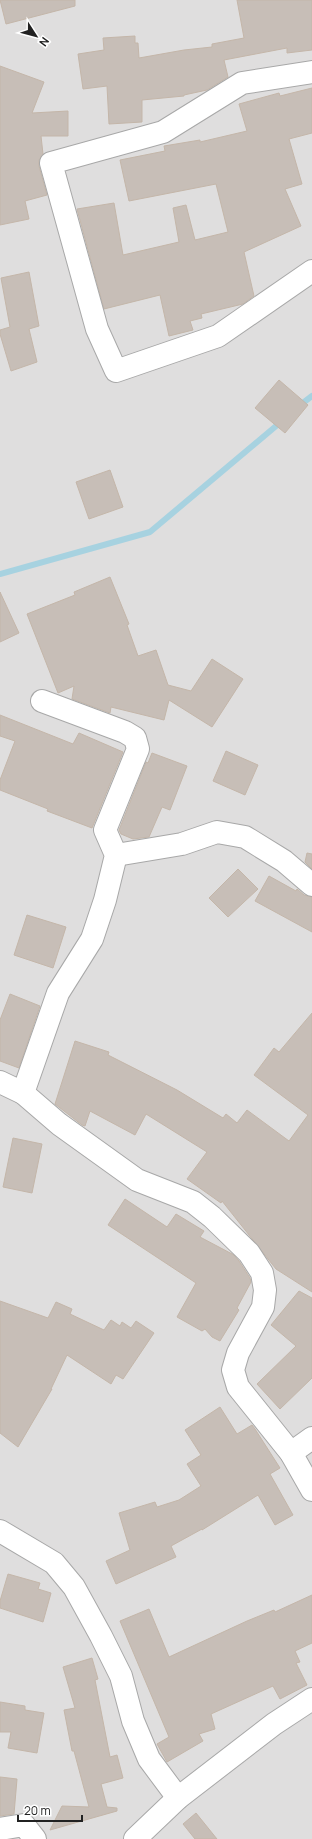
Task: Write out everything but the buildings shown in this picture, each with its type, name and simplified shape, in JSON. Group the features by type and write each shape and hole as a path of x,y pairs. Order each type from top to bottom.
{"street":[{"path":"312,72 242,83 164,132 51,163 96,329 116,371 218,336 312,271"},
{"path":"24,1093 58,993 92,939 116,855 105,830 138,749 134,738 125,732 42,702"},
{"path":"116,855 182,844 217,832 245,837 284,861 312,885"},
{"path":"0,1082 24,1093 59,1124 137,1180 193,1202 212,1217 249,1253 262,1273 265,1290 263,1307 238,1353 233,1370 238,1387 291,1453 312,1490"},
{"path":"291,1453 312,1438"},
{"path":"0,1531 54,1563 74,1587 121,1676 133,1722 150,1759 178,1798"},
{"path":"135,1839 178,1798 274,1724 312,1699"},
{"path":"0,1829 24,1825 35,1839"}],"shaded area":[{"path":"0,0 312,0 312,1839 0,1839"}],"waterway":[{"path":"299,406 312,396"},
{"path":"0,574 150,532 282,421"}]}
